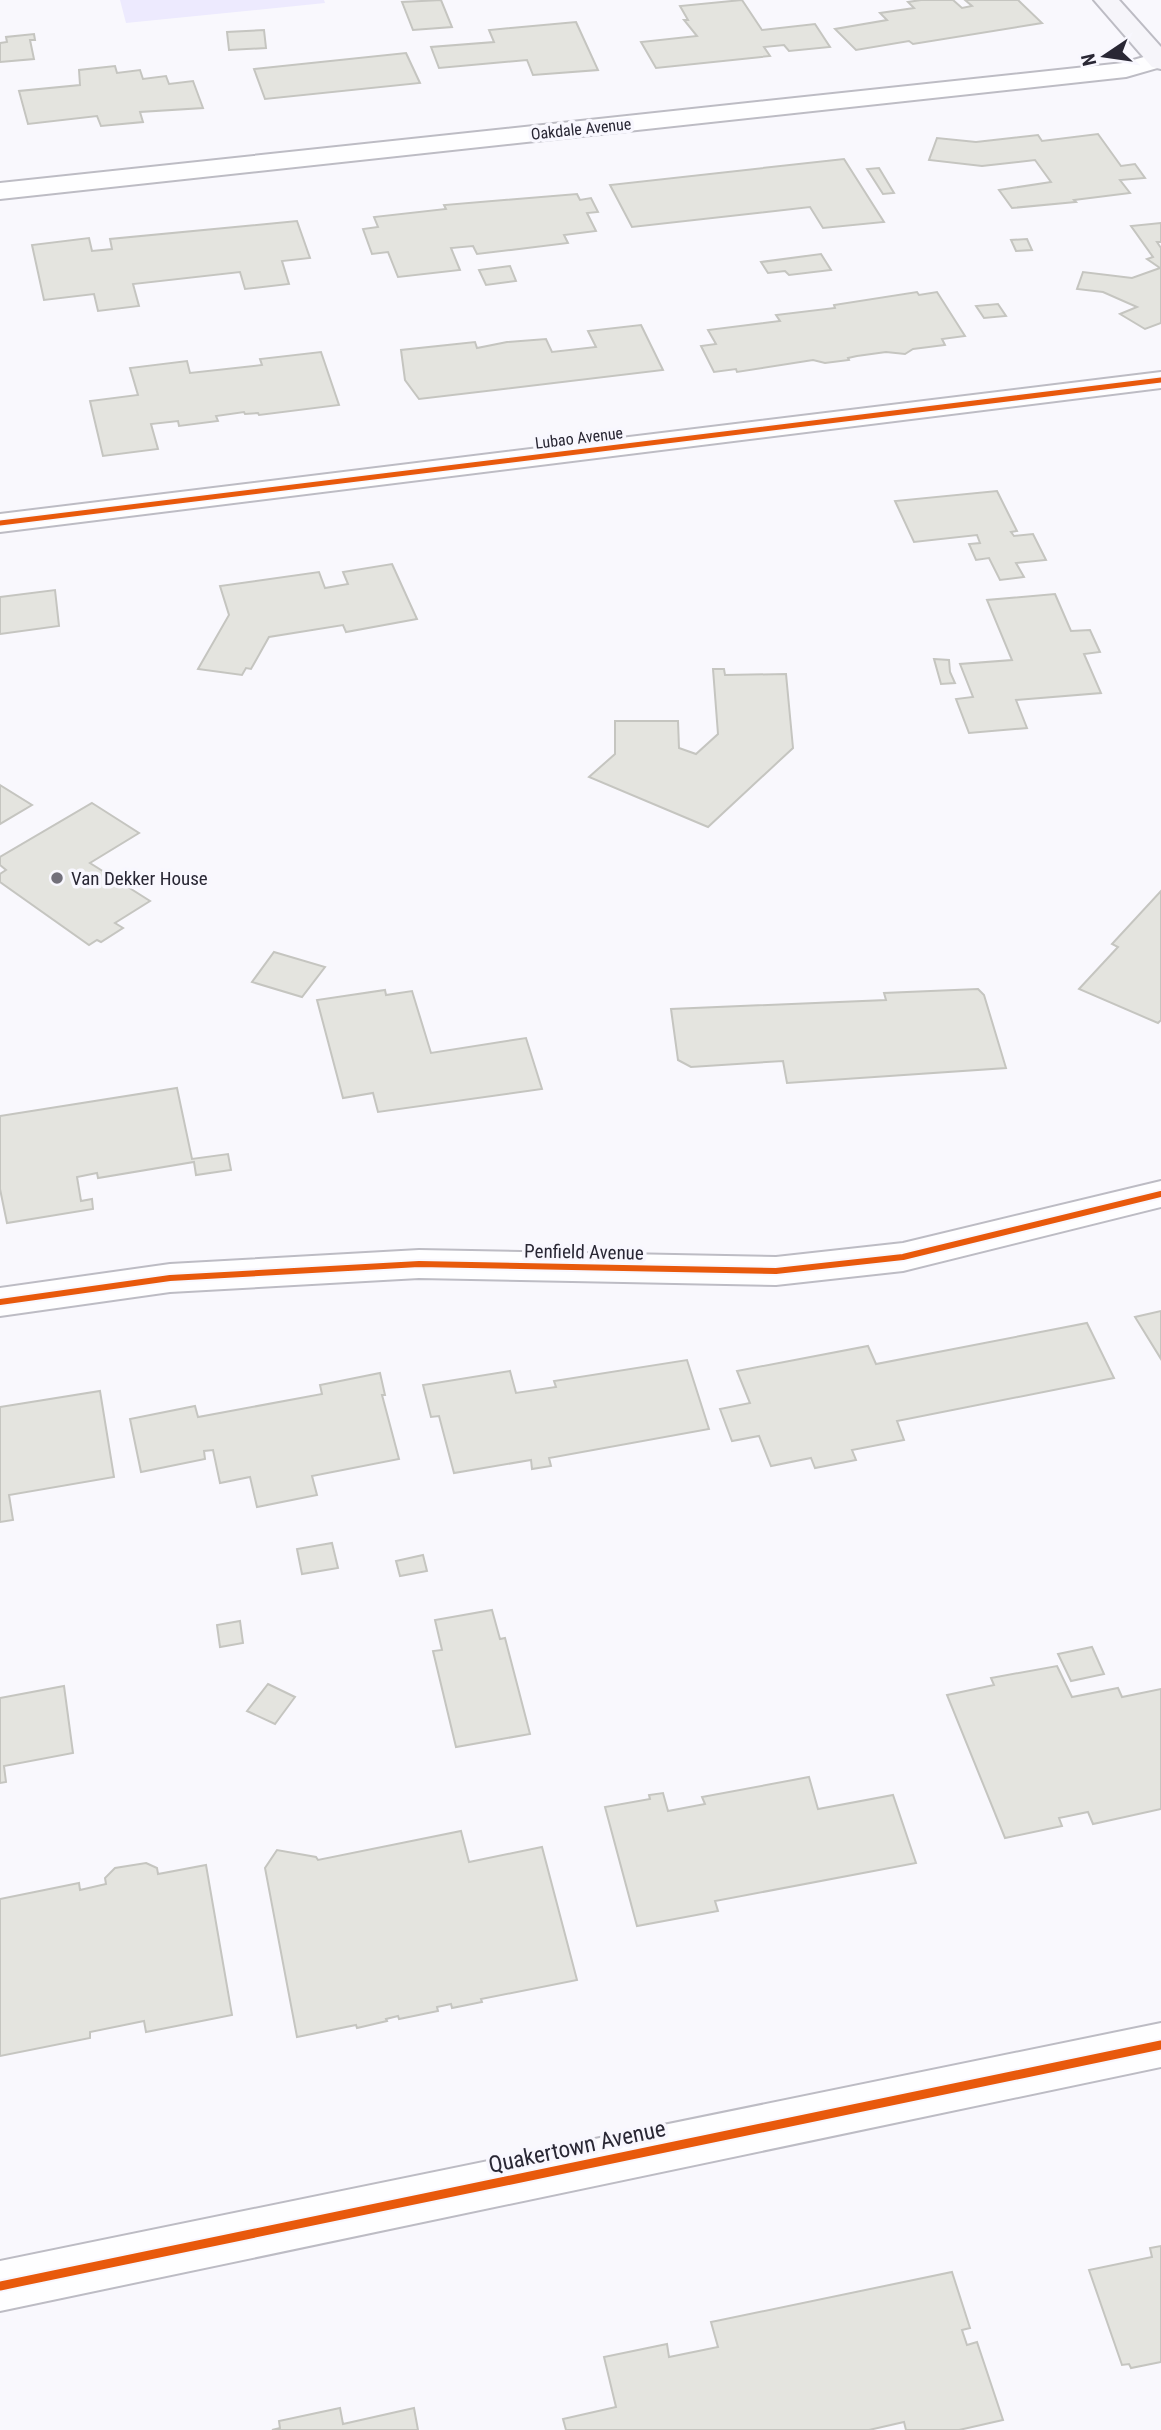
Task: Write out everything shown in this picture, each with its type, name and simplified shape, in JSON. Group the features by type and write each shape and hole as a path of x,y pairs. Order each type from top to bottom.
{"main road":[{"path":"1106,0 1160,61"}],"street":[{"name":"Oakdale Avenue","path":"0,191 1112,72 1160,61"},
{"name":"Lubao Avenue","path":"0,523 1161,380"},
{"name":"Penfield Avenue","path":"0,1302 170,1278 419,1264 776,1272 903,1257 1161,1194"},
{"name":"Quakertown Avenue","path":"0,2287 1161,2045"}],"shaded area":[{"path":"120,0 324,0 325,3 126,23"}],"building":[{"path":"441,0 452,27 413,30 402,2"},
{"path":"742,0 762,30 815,24 830,47 789,51 784,45 764,47 770,56 656,68 641,42 697,36 684,20 688,20 680,6"},
{"path":"953,0 962,8 972,6 965,0 1018,0 1042,23 913,44 909,41 856,50 835,29 887,20 880,13 914,8 908,2"},
{"path":"576,22 598,70 533,75 527,60 439,68 431,47 494,42 489,30"},
{"path":"264,30 266,48 229,50 227,32"},
{"path":"34,34 35,40 30,40 34,59 0,62 0,43 7,42 6,37"},
{"path":"406,53 420,83 265,99 254,69"},
{"path":"115,66 117,73 140,70 143,79 166,76 169,84 193,81 203,108 140,112 143,122 101,126 97,116 28,124 19,91 80,85 79,70"},
{"path":"1098,134 1121,166 1135,164 1145,178 1120,180 1130,193 1074,200 1076,202 1012,208 999,190 1051,182 1035,160 982,166 929,160 937,138 976,142 1038,135 1042,141"},
{"path":"844,159 884,222 823,228 810,207 632,227 610,185"},
{"path":"879,168 894,193 883,194 867,169"},
{"path":"577,194 580,200 591,198 598,212 587,213 596,231 564,235 568,243 477,254 473,246 451,248 460,270 398,277 388,252 372,254 363,229 378,227 374,217 446,209 444,205"},
{"path":"297,221 310,258 282,261 289,284 245,289 240,272 133,284 139,306 98,311 94,294 44,300 32,245 89,238 92,251 112,249 110,239"},
{"path":"1161,223 1161,242 1157,242 1161,248 1161,323 1145,329 1120,314 1137,307 1103,292 1077,289 1083,272 1132,278 1160,268 1147,259 1153,257 1131,226"},
{"path":"1027,239 1032,250 1016,251 1011,240"},
{"path":"821,254 831,270 789,275 785,271 768,273 761,262"},
{"path":"510,266 516,281 486,285 479,270"},
{"path":"917,292 919,295 937,292 965,336 942,339 945,345 913,349 905,354 886,352 848,358 849,360 825,363 813,360 737,372 736,369 714,372 701,346 716,344 708,330 780,321 776,315 835,308 834,305"},
{"path":"998,304 1006,316 984,318 976,306"},
{"path":"641,325 663,370 419,399 405,380 401,350 475,342 477,348 546,339 552,352 596,347 588,331"},
{"path":"321,352 339,405 259,415 244,412 216,416 218,421 179,426 178,421 151,424 158,449 103,456 90,401 138,395 130,368 187,361 190,373 262,365 260,359"},
{"path":"997,491 1017,531 1011,532 1014,536 1033,534 1046,560 1016,563 1024,577 1000,580 989,558 976,560 969,544 980,543 977,535 914,542 895,501"},
{"path":"392,564 417,619 346,632 343,625 269,637 251,669 246,668 242,675 198,669 229,615 220,586 319,572 325,588 348,584 343,572"},
{"path":"55,590 59,626 0,634 0,597"},
{"path":"1055,594 1071,631 1090,630 1100,652 1084,654 1101,693 1016,700 1027,728 969,733 956,699 973,697 960,664 1012,660 987,600"},
{"path":"934,659 949,660 955,683 941,684"},
{"path":"713,669 724,669 725,675 786,674 793,748 708,827 589,777 615,754 615,721 678,721 679,748 696,754 718,734"},
{"path":"0,785 32,805 0,824"},
{"name":"Van Dekker House","path":"92,803 139,833 90,863 150,901 115,923 123,928 101,942 97,940 89,945 0,882 0,874 6,870 0,865 0,857"},
{"path":"1161,891 1161,1020 1158,1023 1079,989 1118,947 1112,944"},
{"path":"274,952 325,967 302,997 252,982"},
{"path":"978,989 984,995 1006,1068 787,1083 783,1061 691,1067 678,1060 671,1009 886,1000 884,993"},
{"path":"385,990 386,995 412,991 431,1053 526,1038 542,1089 378,1112 373,1093 343,1098 317,1000"},
{"path":"177,1088 192,1159 228,1154 231,1170 196,1175 194,1162 98,1178 97,1173 77,1177 81,1201 92,1199 93,1209 7,1223 0,1189 0,1116"},
{"path":"1161,1311 1161,1359 1135,1317"},
{"path":"1087,1323 1114,1378 897,1421 904,1440 852,1450 856,1460 815,1468 811,1458 771,1466 759,1436 732,1441 720,1409 750,1403 737,1371 868,1346 876,1364"},
{"path":"687,1360 709,1429 549,1458 551,1466 532,1469 531,1460 454,1473 439,1416 431,1417 423,1385 510,1371 516,1393 556,1387 554,1381"},
{"path":"380,1373 385,1395 382,1395 399,1459 312,1476 317,1495 257,1507 250,1477 220,1483 213,1450 204,1451 205,1459 141,1472 130,1419 195,1406 198,1417 322,1394 320,1385"},
{"path":"100,1391 114,1477 9,1495 13,1520 0,1522 0,1407"},
{"path":"332,1543 338,1568 302,1574 297,1549"},
{"path":"423,1555 427,1571 400,1576 396,1561"},
{"path":"492,1610 500,1639 505,1638 530,1734 456,1747 433,1651 442,1650 435,1620"},
{"path":"240,1621 243,1643 220,1647 217,1625"},
{"path":"1092,1647 1104,1674 1071,1681 1058,1654"},
{"path":"1057,1666 1072,1697 1118,1688 1122,1697 1161,1689 1161,1809 1093,1824 1088,1812 1059,1818 1062,1826 1005,1838 947,1695 994,1685 991,1678"},
{"path":"268,1684 295,1697 275,1724 247,1711"},
{"path":"64,1686 73,1753 4,1766 6,1782 0,1783 0,1698"},
{"path":"809,1777 818,1809 893,1795 916,1863 715,1901 718,1911 637,1926 605,1807 650,1799 649,1795 663,1793 668,1811 705,1804 702,1797"},
{"path":"461,1831 469,1862 542,1847 577,1980 481,1999 482,2002 452,2008 451,2004 437,2007 438,2011 399,2019 398,2016 357,2028 356,2025 297,2037 265,1868 277,1850 316,1857 318,1860"},
{"path":"146,1863 157,1868 158,1874 206,1865 232,2015 146,2032 144,2021 90,2032 90,2038 0,2056 0,1899 79,1883 80,1890 106,1884 105,1878 115,1868"},
{"path":"1161,2246 1161,2362 1131,2368 1129,2364 1122,2365 1089,2270 1152,2257 1150,2248"},
{"path":"952,2272 970,2328 962,2330 967,2345 977,2342 1003,2420 959,2430 906,2430 904,2422 869,2430 566,2430 563,2419 616,2407 604,2357 667,2344 669,2357 718,2347 711,2322"},
{"path":"340,2408 343,2424 414,2408 418,2430 272,2430 280,2428 279,2421"}],"cycle path":[{"path":"0,523 1161,380"},
{"path":"0,1302 170,1278 419,1264 776,1271 903,1257 1161,1194"},
{"path":"0,2286 1161,2045"}],"place":[{"name":"Van Dekker House","path":"57,878"}]}
